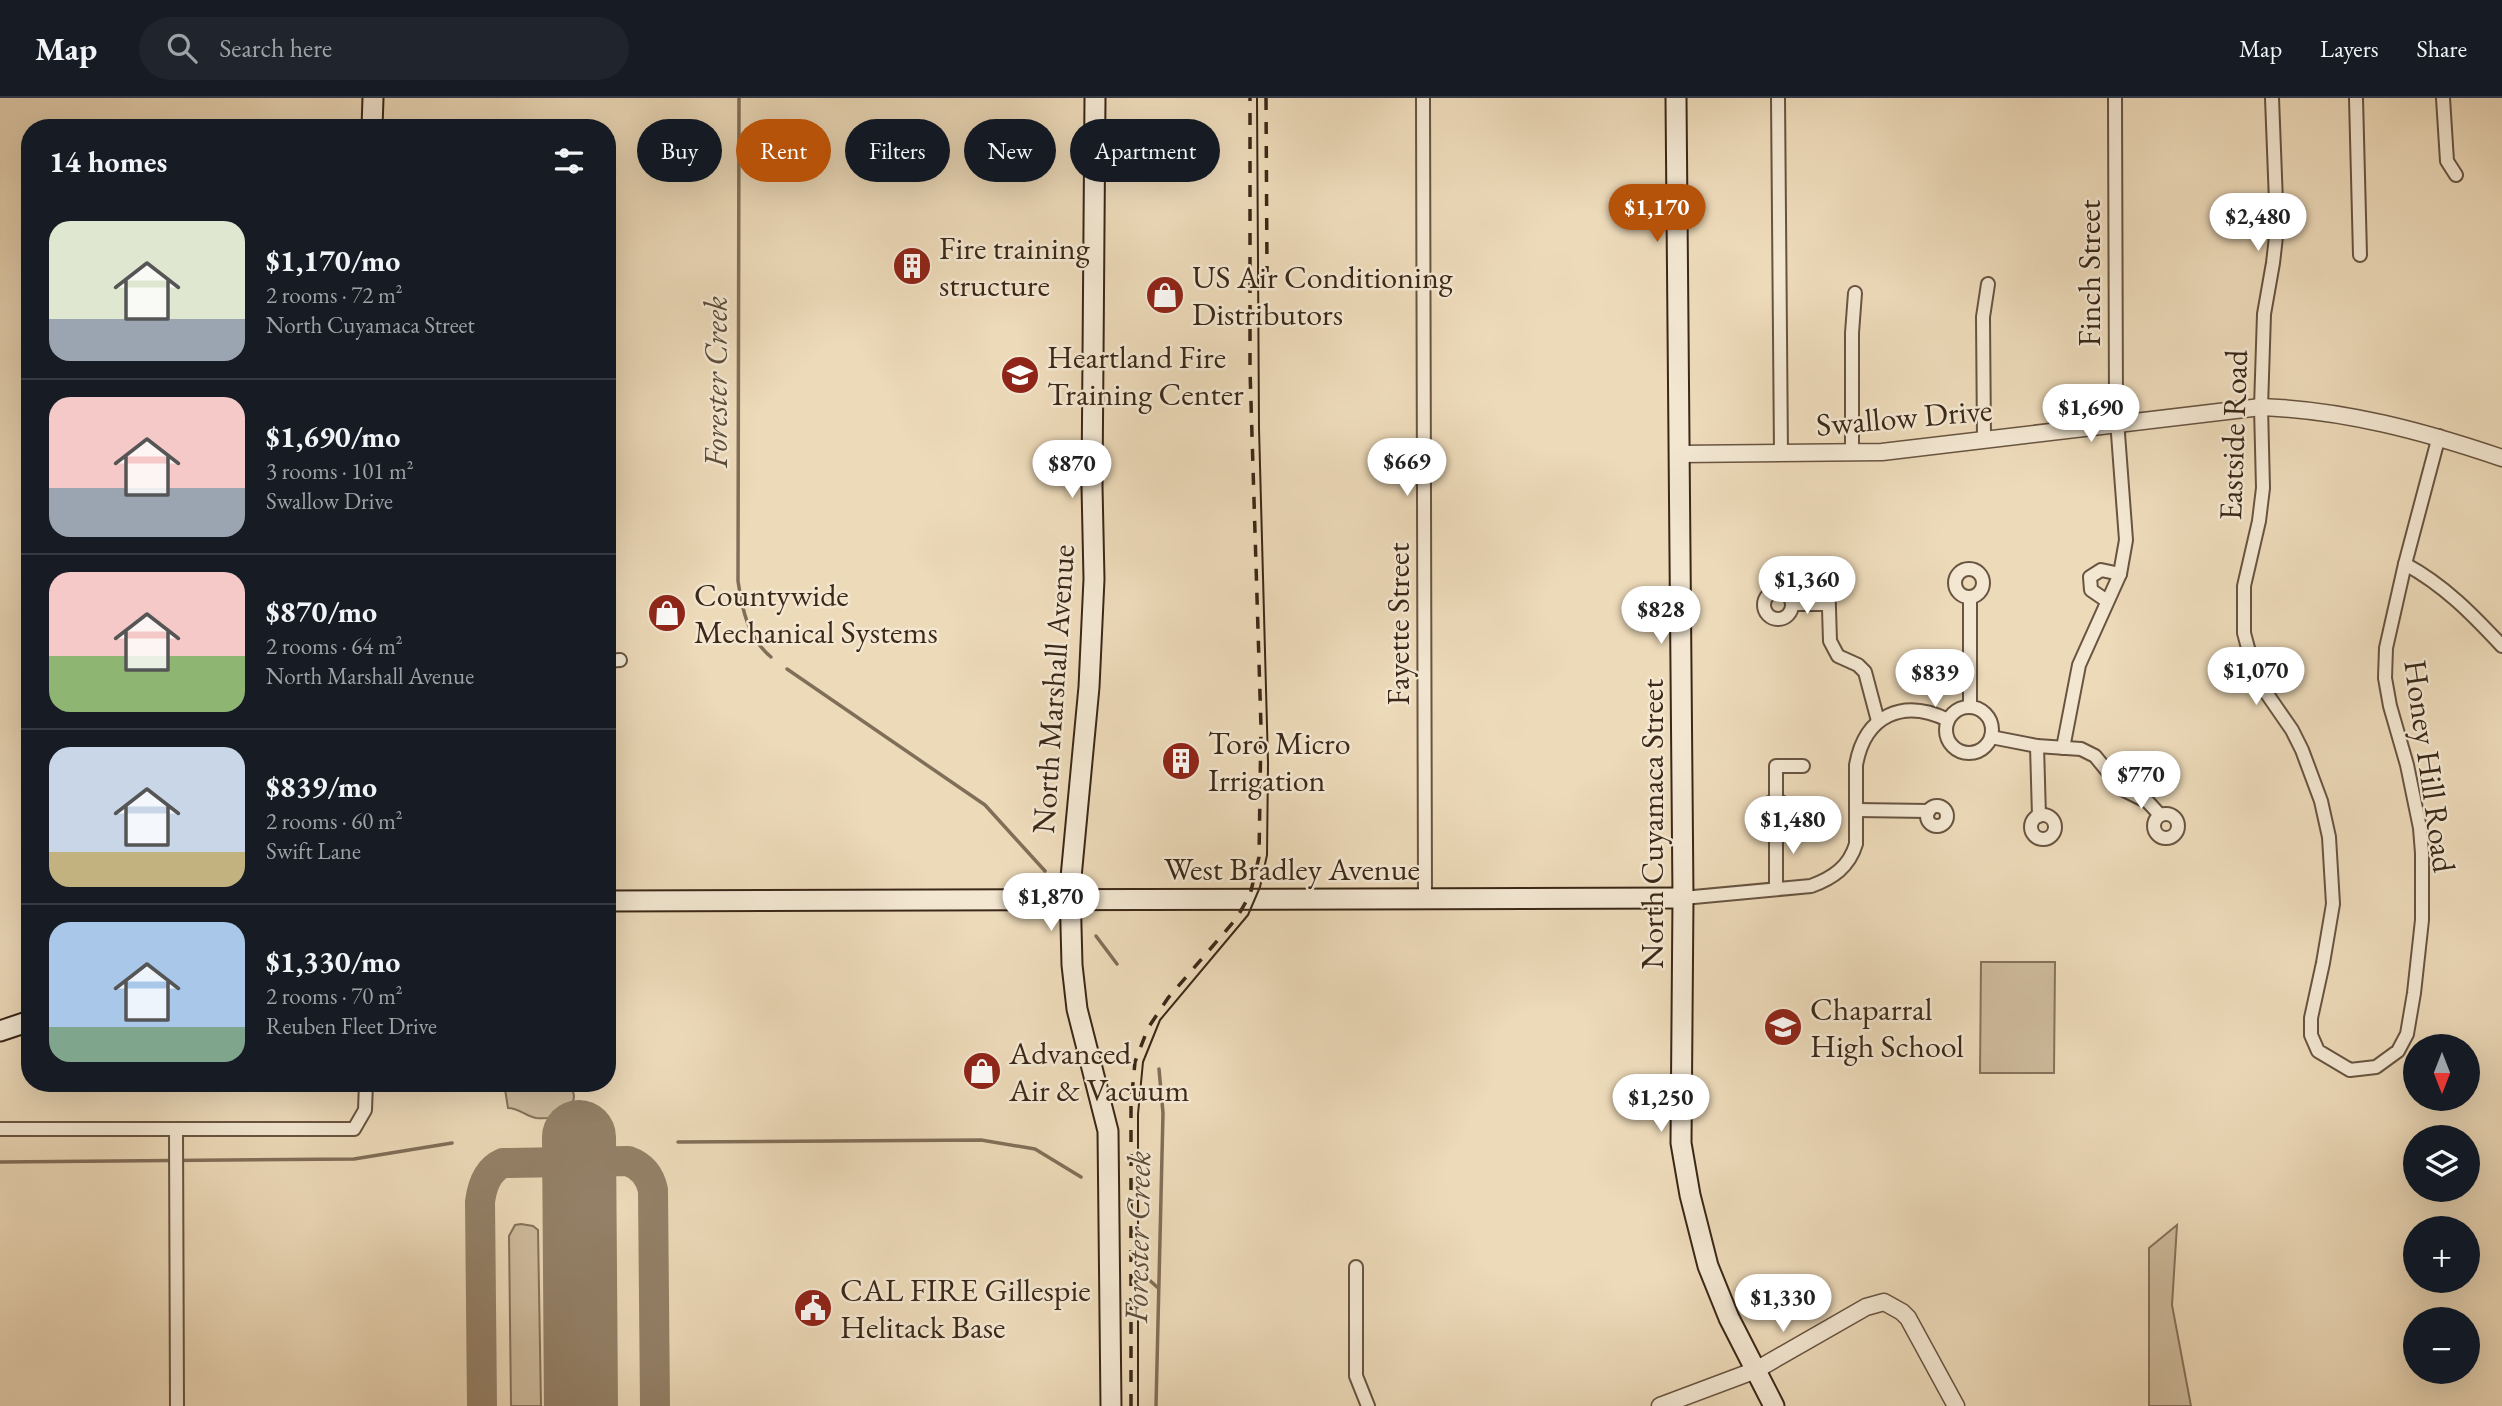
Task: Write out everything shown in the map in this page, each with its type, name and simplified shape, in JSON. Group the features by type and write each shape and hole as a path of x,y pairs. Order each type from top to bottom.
{"main road":[{"path":"372,119 373,98"},
{"name":"North Marshall Avenue","path":"1095,98 1092,473 1094,579 1089,687 1070,900 1072,965 1077,1009 1108,1131 1111,1406"},
{"name":"North Cuyamaca Street","path":"1676,98 1683,898 1681,1143 1690,1195 1708,1266 1729,1318 1774,1406"},
{"name":"West Bradley Avenue","path":"616,901 1683,898"},
{"path":"0,1031 21,1024"}],"street":[{"name":"Fayette Street","path":"1423,98 1425,899"},
{"path":"1778,98 1781,454"},
{"name":"Finch Street","path":"2063,748 2079,664 2120,574 2126,540 2117,423 2115,98"},
{"name":"Eastside Road","path":"2272,98 2277,228 2264,314 2261,407 2263,488 2259,521 2244,586 2244,633 2265,691 2292,730 2302,750 2321,801 2329,837 2333,904 2314,1004"},
{"path":"2356,98 2360,255"},
{"path":"2443,98 2445,154 2456,175"},
{"path":"1984,439 1983,317 1988,284"},
{"path":"1852,453 1852,333 1855,293"},
{"name":"Swallow Drive","path":"1680,454 1882,452 2261,407 2306,408 2344,414 2439,436 2502,458"},
{"name":"Honey Hill Road","path":"2314,1004 2311,1027 2318,1051 2350,1070 2368,1069 2384,1063 2398,1051 2407,1034 2422,920 2422,853 2420,828 2407,765 2385,678 2386,648 2439,436"},
{"path":"2405,564 2429,577 2464,606 2502,646"},
{"path":"2107,601 2091,590 2090,577 2101,569 2120,574"},
{"path":"1828,576 1830,641 1838,656 1858,664 1865,672 1878,721"},
{"path":"1970,597 1970,707"},
{"path":"1793,604 1828,604"},
{"path":"1970,707 1987,716 1992,729 1991,737 1983,749 1976,753 1961,752 1948,742 1946,735 1948,720 1957,710 1970,707"},
{"path":"1683,898 1811,886 1828,880 1843,869 1856,844 1856,765 1866,735 1887,715 1906,710 1918,709 1948,720"},
{"path":"1991,737 2037,746 2081,749 2095,756 2122,789 2148,802 2160,815"},
{"path":"2037,746 2039,816"},
{"path":"1776,889 1776,823 1767,818 1765,812 1770,803 1776,801 1776,766 1803,766"},
{"path":"1857,810 1929,811"},
{"path":"0,1129 354,1129 365,1110 366,1092"},
{"path":"176,1131 177,1406"},
{"path":"1356,1267 1356,1376 1368,1406"},
{"path":"1660,1406 1756,1370 1866,1307 1884,1302 1908,1318 1956,1406"}],"shaded area":[{"path":"1981,962 2055,962 2054,1073 1980,1073"},
{"path":"505,1092 573,1092 574,1096 571,1117 536,1118 508,1108"},
{"path":"515,1225 533,1226 538,1230 541,1406 511,1406 509,1236"},
{"path":"2177,1225 2172,1305 2191,1406 2149,1406 2149,1248"}],"waterway":[{"name":"Forester Creek","path":"739,98 738,581 744,612 752,632 771,657"},
{"name":"Forester Creek","path":"787,669 985,805 1045,871"},
{"name":"Forester Creek","path":"1096,936 1117,964"},
{"name":"Forester Creek","path":"1156,1406 1163,1113 1159,1069"},
{"path":"678,1142 981,1140 1035,1149 1081,1177"},
{"path":"0,1162 354,1159 452,1143"},
{"path":"1146,1277 1157,1287"}],"taxiway":[{"path":"482,1406 480,1202 486,1179 503,1163 628,1161 645,1172 653,1190 655,1406"}],"runway":[{"path":"579,1137 581,1406"}],"tram line":[{"path":"1138,1406 1138,1114 1143,1062 1160,1020 1248,915 1260,887 1267,855 1268,763 1259,428 1257,98"}],"railway":[{"path":"1131,1406 1131,1104 1135,1062 1148,1028 1168,998 1236,919 1250,895 1259,857 1261,727 1250,370 1250,98"},
{"path":"1266,98 1267,272"}],"place":[{"name":"Fire training structure","path":"912,266"},
{"name":"US Air Conditioning Distributors","path":"1165,295"},
{"name":"Heartland Fire Training Center","path":"1020,375"},
{"name":"Countywide Mechanical Systems","path":"667,613"},
{"name":"Toro Micro Irrigation","path":"1181,761"},
{"name":"Chaparral High School","path":"1783,1027"},
{"name":"Advanced Air & Vacuum","path":"982,1071"},
{"name":"CAL FIRE Gillespie Helitack Base","path":"813,1308"}]}
